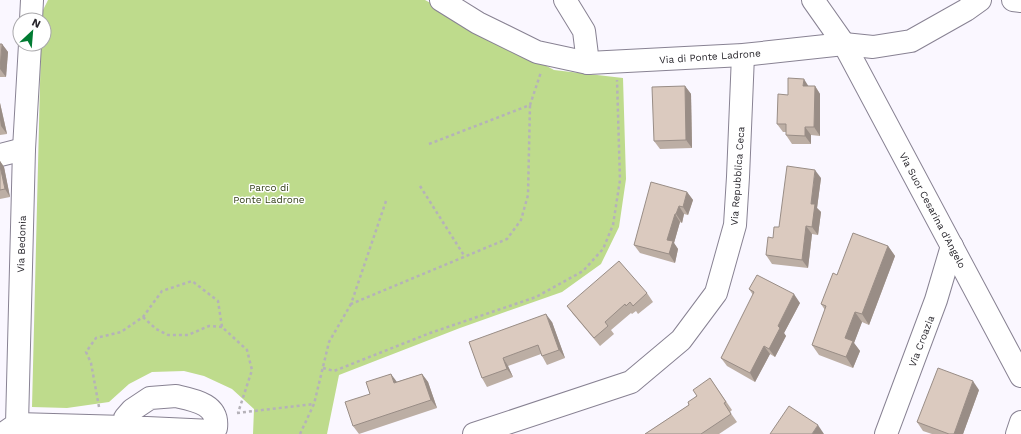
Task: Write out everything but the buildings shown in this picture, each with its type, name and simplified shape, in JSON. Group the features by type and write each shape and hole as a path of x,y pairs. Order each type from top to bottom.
{"street":[{"path":"31,12 32,0"},
{"name":"Via di Ponte Ladrone","path":"441,0 478,23 537,52 588,63 743,55 844,44 873,47 911,41 966,10 980,0"},
{"path":"565,0 584,31 588,63"},
{"path":"1012,0 1021,1"},
{"name":"Via Suor Cesarina d'Angelo","path":"816,1 844,44 1021,376"},
{"name":"Via Bedonia","path":"14,431 24,149 30,52"},
{"name":"Via Repubblica Ceca","path":"482,432 631,382 681,340 716,293 735,225 743,55"},
{"path":"0,155 24,149"},
{"name":"Via Croazia","path":"886,434 936,300 952,246"},
{"path":"14,431 103,426 212,431 216,428 217,420 215,413 206,405 194,400 176,396 150,398 132,410 125,418 125,427"},
{"path":"1018,434 1021,422"}],"path":[{"path":"351,304 507,239 521,220 528,195 530,105 546,54"},
{"path":"323,368 334,371 430,333 536,297 583,271 603,249 613,225 620,180 616,62"},
{"path":"429,144 530,105"},
{"path":"420,186 465,257"},
{"path":"300,434 314,404 329,342 351,304 386,201"},
{"path":"103,426 91,363 86,352 96,338 121,332 143,317 162,291 192,281 218,301 222,327"},
{"path":"143,317 156,329 168,335 188,335 209,326 222,327 247,350 252,370 238,413"},
{"path":"217,420 238,413 314,404"}],"green space":[{"name":"Parco di Ponte Ladrone","path":"48,0 425,0 554,70 623,78 626,179 619,227 601,264 562,292 460,328 339,375 327,434 253,434 254,409 232,389 204,376 184,371 152,372 129,384 109,402 67,408 32,407 41,52 52,52 52,12 42,12"}]}
